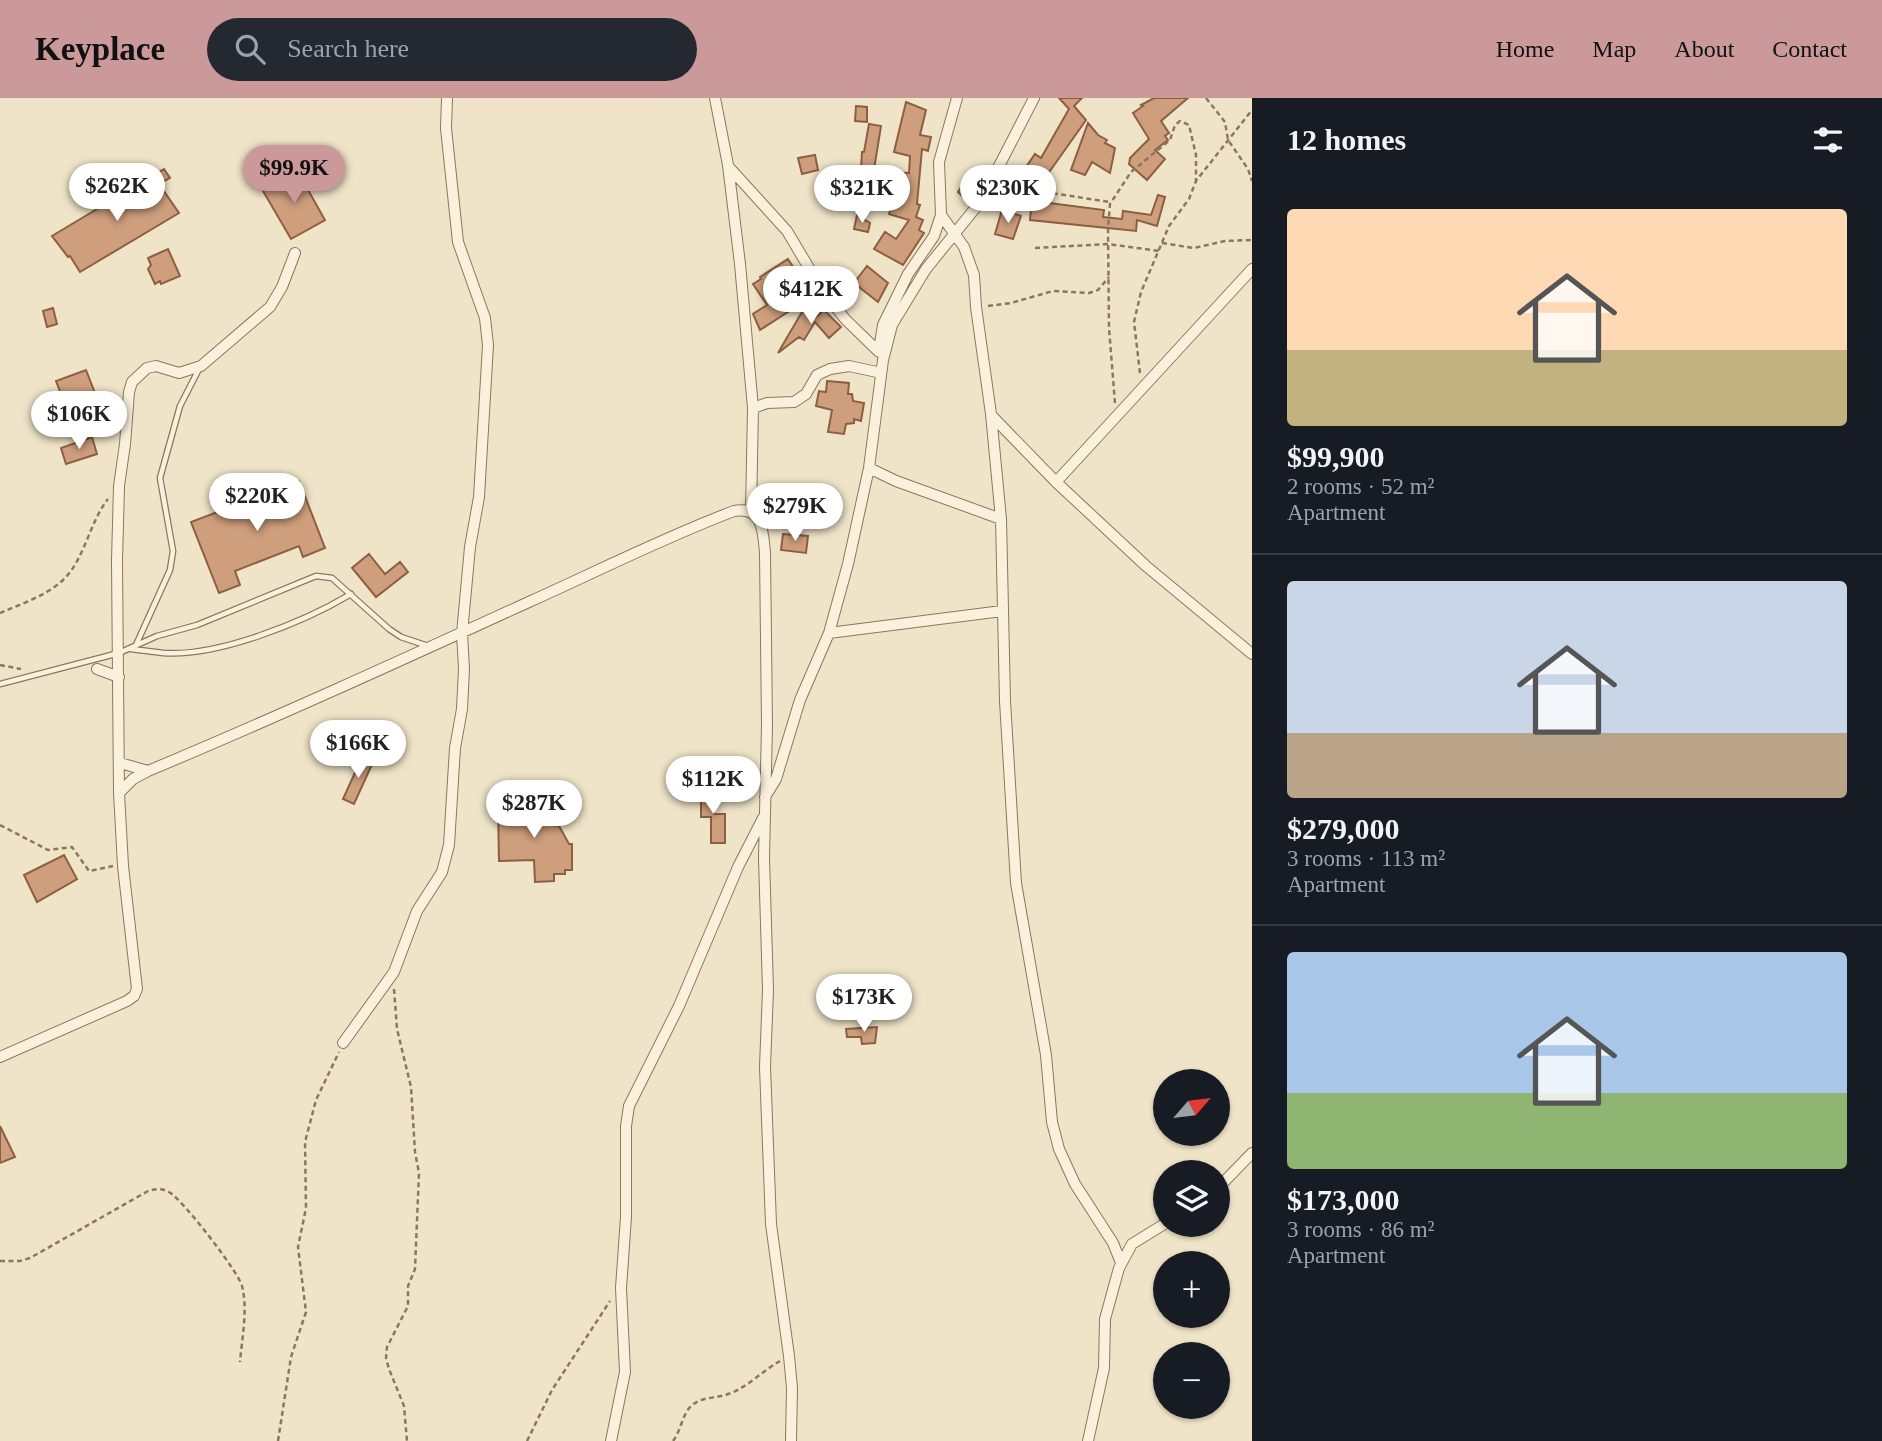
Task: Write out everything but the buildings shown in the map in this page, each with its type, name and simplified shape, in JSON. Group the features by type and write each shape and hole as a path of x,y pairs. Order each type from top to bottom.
{"street":[{"path":"343,1043 394,972 417,911 442,872 449,845 455,748 462,709 462,633 470,547 479,497 488,345 485,317 458,242 446,128 447,98"},
{"path":"715,98 728,165 740,264 752,408 751,512"},
{"path":"878,399 877,372 883,325 908,274 934,236 941,215 939,162 957,98"},
{"path":"765,797 776,779 800,700 829,633 848,564 869,468 883,360 892,325 926,269 981,201 1034,98"},
{"path":"728,165 787,231 821,288 845,319 879,352"},
{"path":"941,215 964,247 974,275 1000,519 1005,701 1016,883 1046,1055 1052,1122 1059,1149 1075,1184 1113,1243 1121,1263"},
{"path":"0,1057 127,1001 136,992 119,793 117,561 119,486 132,382 147,368 156,366 179,373 201,366 270,307 282,287 295,253"},
{"path":"1056,482 1252,269"},
{"path":"752,408 767,403 785,404 800,399 817,375 830,369 849,366 877,372"},
{"path":"990,414 1056,482 1146,566 1252,654"},
{"path":"869,468 896,481 1000,519"},
{"path":"119,793 132,779 148,771 340,689 429,646 720,516 743,509 751,512 762,528 765,553 768,990 765,1067 771,1223 792,1388 791,1441"},
{"path":"829,633 1002,611"},
{"path":"97,668 120,677"},
{"path":"120,763 148,771"},
{"path":"611,1441 625,1372 621,1288 626,1205 626,1126 629,1106 679,1006 738,867 765,814"},
{"path":"1230,1176 1252,1153"},
{"path":"1088,1441 1104,1368 1105,1319 1121,1263 1132,1244 1153,1231"}],"lane":[{"path":"136,646 170,570 173,551 160,478 180,406 201,366"},
{"path":"0,684 119,653 157,636 197,625 316,576 332,578 401,637 429,646"},
{"path":"130,649 183,652 251,638 326,609 351,594"}],"path":[{"path":"1206,98 1225,122 1228,140 1248,169 1252,181"},
{"path":"1142,391 1134,322 1141,292 1169,226 1189,199 1196,181 1252,110"},
{"path":"1116,417 1108,244 1111,202 1131,172 1167,144 1175,125 1180,121 1189,125 1192,135 1196,155 1196,181"},
{"path":"997,168 1051,193 1111,202"},
{"path":"1162,243 1194,248 1226,241 1252,240"},
{"path":"1035,248 1108,244 1159,251"},
{"path":"976,307 1012,303 1053,291 1088,293 1098,290 1109,278"},
{"path":"0,613 35,599 63,579 74,564 99,511 119,486"},
{"path":"0,665 38,673"},
{"path":"0,825 44,848 53,850 72,847 90,872 124,866"},
{"path":"394,972 397,1029 411,1087 419,1173 415,1269 408,1286 408,1306 387,1347 386,1357 388,1369 404,1406 407,1441"},
{"path":"278,1441 291,1357 306,1312 298,1247 306,1208 305,1142 316,1100 343,1043"},
{"path":"0,1261 30,1258 148,1191 157,1189 169,1192 189,1212 240,1280 243,1296 240,1362"},
{"path":"527,1441 563,1372 593,1330 602,1311 621,1288"},
{"path":"673,1441 689,1408 694,1404 737,1391 789,1356"}]}
